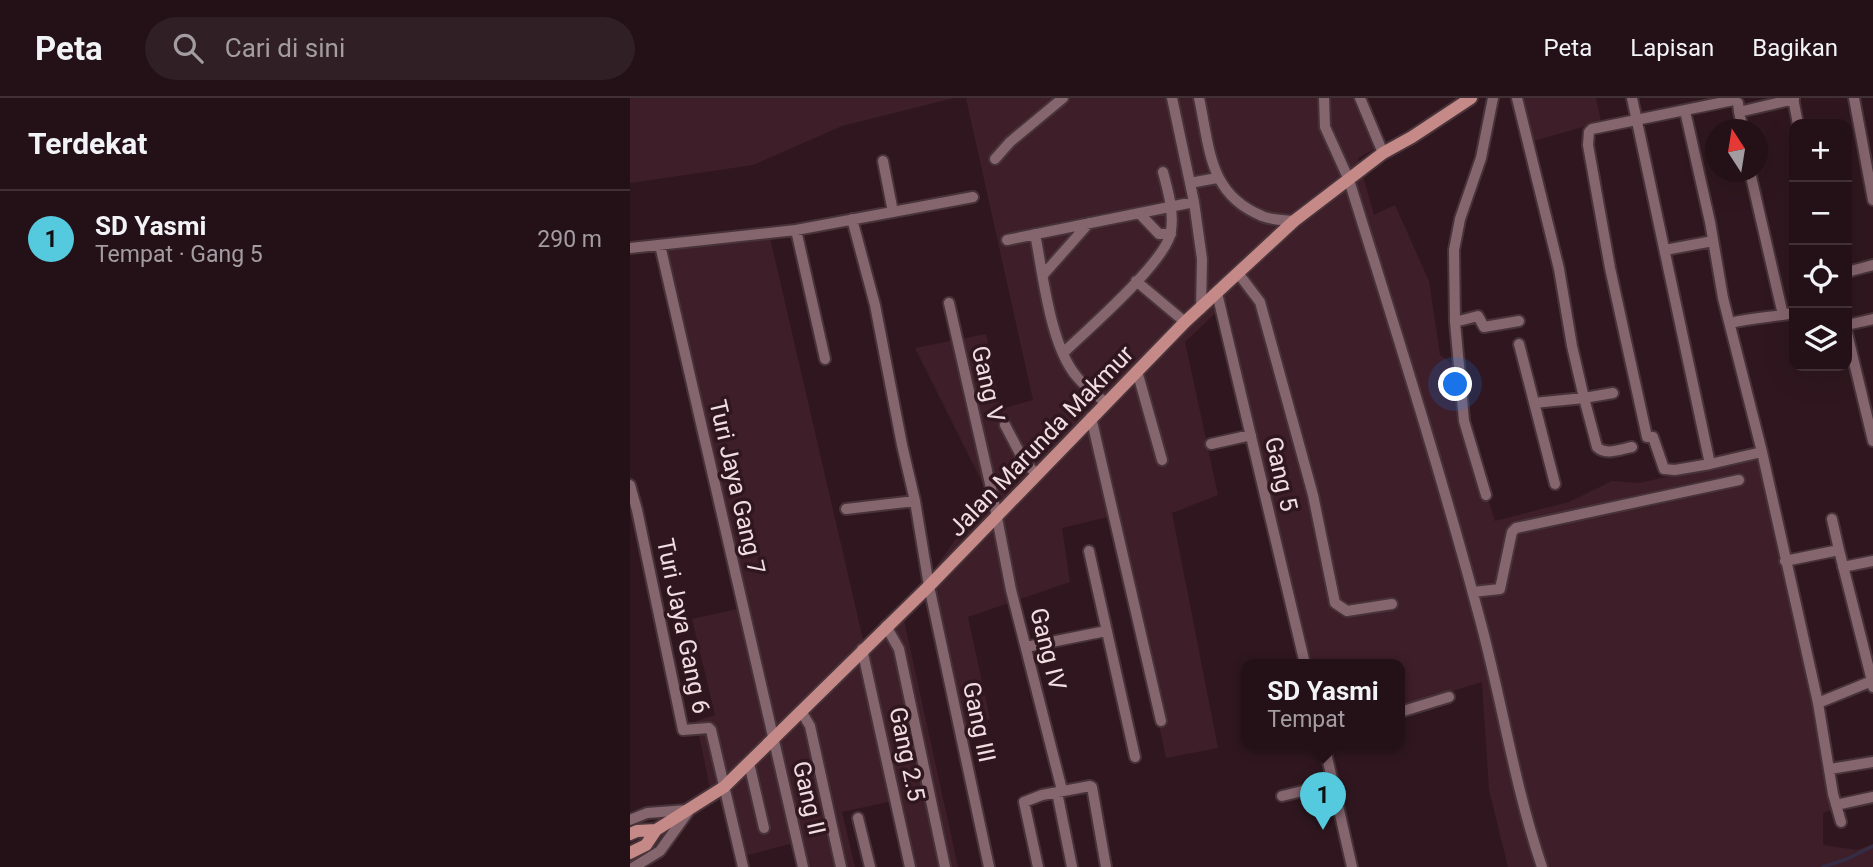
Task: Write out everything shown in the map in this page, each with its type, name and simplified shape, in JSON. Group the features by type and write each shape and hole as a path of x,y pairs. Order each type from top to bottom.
{"main road":[{"name":"Jalan Marunda Makmur","path":"630,853 646,845 656,830 724,787 929,586 1185,322 1294,221 1383,153 1471,98"},
{"name":"Jalan Marunda Makmur","path":"630,834 656,830"}],"street":[{"path":"995,159 1010,142 1063,98"},
{"path":"1172,98 1195,202 1202,260 1201,309"},
{"path":"1199,98 1217,178 1233,198 1264,217 1294,221"},
{"path":"1324,98 1325,127 1349,180 1473,592 1527,823 1542,867"},
{"path":"1360,98 1383,153"},
{"path":"1486,495 1464,421 1455,322 1454,250 1460,219 1481,158 1493,98"},
{"path":"1517,98 1559,269 1572,346 1597,447 1607,452 1632,447"},
{"path":"1632,98 1710,464"},
{"path":"1739,112 1793,98 1797,119"},
{"path":"1854,98 1873,200"},
{"path":"1741,119 1738,103 1734,100 1592,129 1589,132 1588,145 1610,268 1647,437 1653,437 1665,469 1710,464 1762,452"},
{"path":"1685,111 1723,298 1762,452 1818,704 1841,822"},
{"path":"883,161 893,212"},
{"path":"1063,353 1156,259 1171,234 1172,207 1163,172"},
{"path":"1191,183 1217,178"},
{"path":"1730,323 1789,314 1753,182"},
{"path":"630,248 796,230 973,197"},
{"path":"1007,240 1195,202"},
{"path":"1139,213 1157,234 1171,234"},
{"name":"Gang III","path":"852,219 875,306 915,501 929,586 989,867"},
{"path":"1043,275 1089,223"},
{"path":"796,230 825,359"},
{"path":"1035,234 1051,317 1063,353 1075,375 1106,402"},
{"path":"1665,250 1713,241"},
{"name":"Turi Jaya Gang 7","path":"660,244 774,739"},
{"path":"1852,271 1873,265"},
{"path":"1238,273 1260,302 1313,495 1335,603 1347,611 1392,604"},
{"path":"1136,281 1185,322"},
{"name":"Gang 5","path":"1217,293 1304,659"},
{"name":"Gang V","path":"948,303 997,516"},
{"path":"1455,322 1478,316 1484,327 1519,321"},
{"path":"1852,324 1873,319"},
{"path":"1519,344 1555,484"},
{"path":"1852,354 1873,441"},
{"path":"1138,371 1162,460"},
{"path":"1534,403 1613,393"},
{"path":"1091,417 1161,721"},
{"path":"1005,425 1025,463 1037,474"},
{"path":"1211,444 1251,435"},
{"path":"1473,592 1500,589 1512,532 1516,528 1739,480"},
{"name":"Turi Jaya Gang 6","path":"630,485 683,730 711,729 724,787"},
{"path":"846,509 915,501"},
{"name":"Gang IV","path":"997,516 1011,590 1060,791 1072,867"},
{"path":"1818,704 1872,679 1832,519"},
{"path":"1786,561 1839,550"},
{"path":"1089,551 1135,757"},
{"path":"1843,567 1873,561"},
{"path":"886,626 899,649 945,867"},
{"path":"1026,647 1106,631"},
{"name":"Gang 2.5","path":"862,649 910,867"},
{"path":"1405,710 1449,697"},
{"path":"801,711 810,726 841,867"},
{"name":"Gang II","path":"774,739 803,867"},
{"path":"1325,750 1352,867"},
{"path":"1830,769 1873,762"},
{"path":"749,763 764,828"},
{"path":"1282,796 1332,784"},
{"path":"724,787 743,867"},
{"path":"1038,867 1024,802 1042,794 1092,788 1106,867"},
{"path":"1836,805 1873,797"},
{"path":"630,820 647,813 690,810"},
{"path":"634,867 660,851 690,810"},
{"path":"858,818 870,867"}],"shaded area":[{"path":"630,98 954,98 842,126 753,165 630,183"},
{"path":"966,98 1366,98 1382,145 1358,158 1374,215 1395,205 1429,281 1440,355 1454,365 1463,421 1495,521 1569,502 1612,481 1639,483 1763,455 1834,809 1823,813 1823,845 1857,850 1873,844 1873,867 1508,867 1489,790 1482,682 1405,705 1405,659 1303,659 1227,302 1185,342 1218,495 1172,513 1218,748 1166,758 1116,515 1062,528 1070,582 968,617 990,719 964,726 930,575 988,494 915,348 986,334 1001,409 1033,400"},
{"path":"1522,98 1596,98 1601,122 1533,141"},
{"path":"768,229 864,644 902,611 958,867 916,867 902,799 842,812 855,867 807,867 801,841 744,856 726,792 713,802 696,721 715,715 692,619 746,607 663,238"}],"waterway":[{"path":"1823,867 1873,846"}],"place":[{"name":"SD Yasmi","path":"1323,830"}]}
